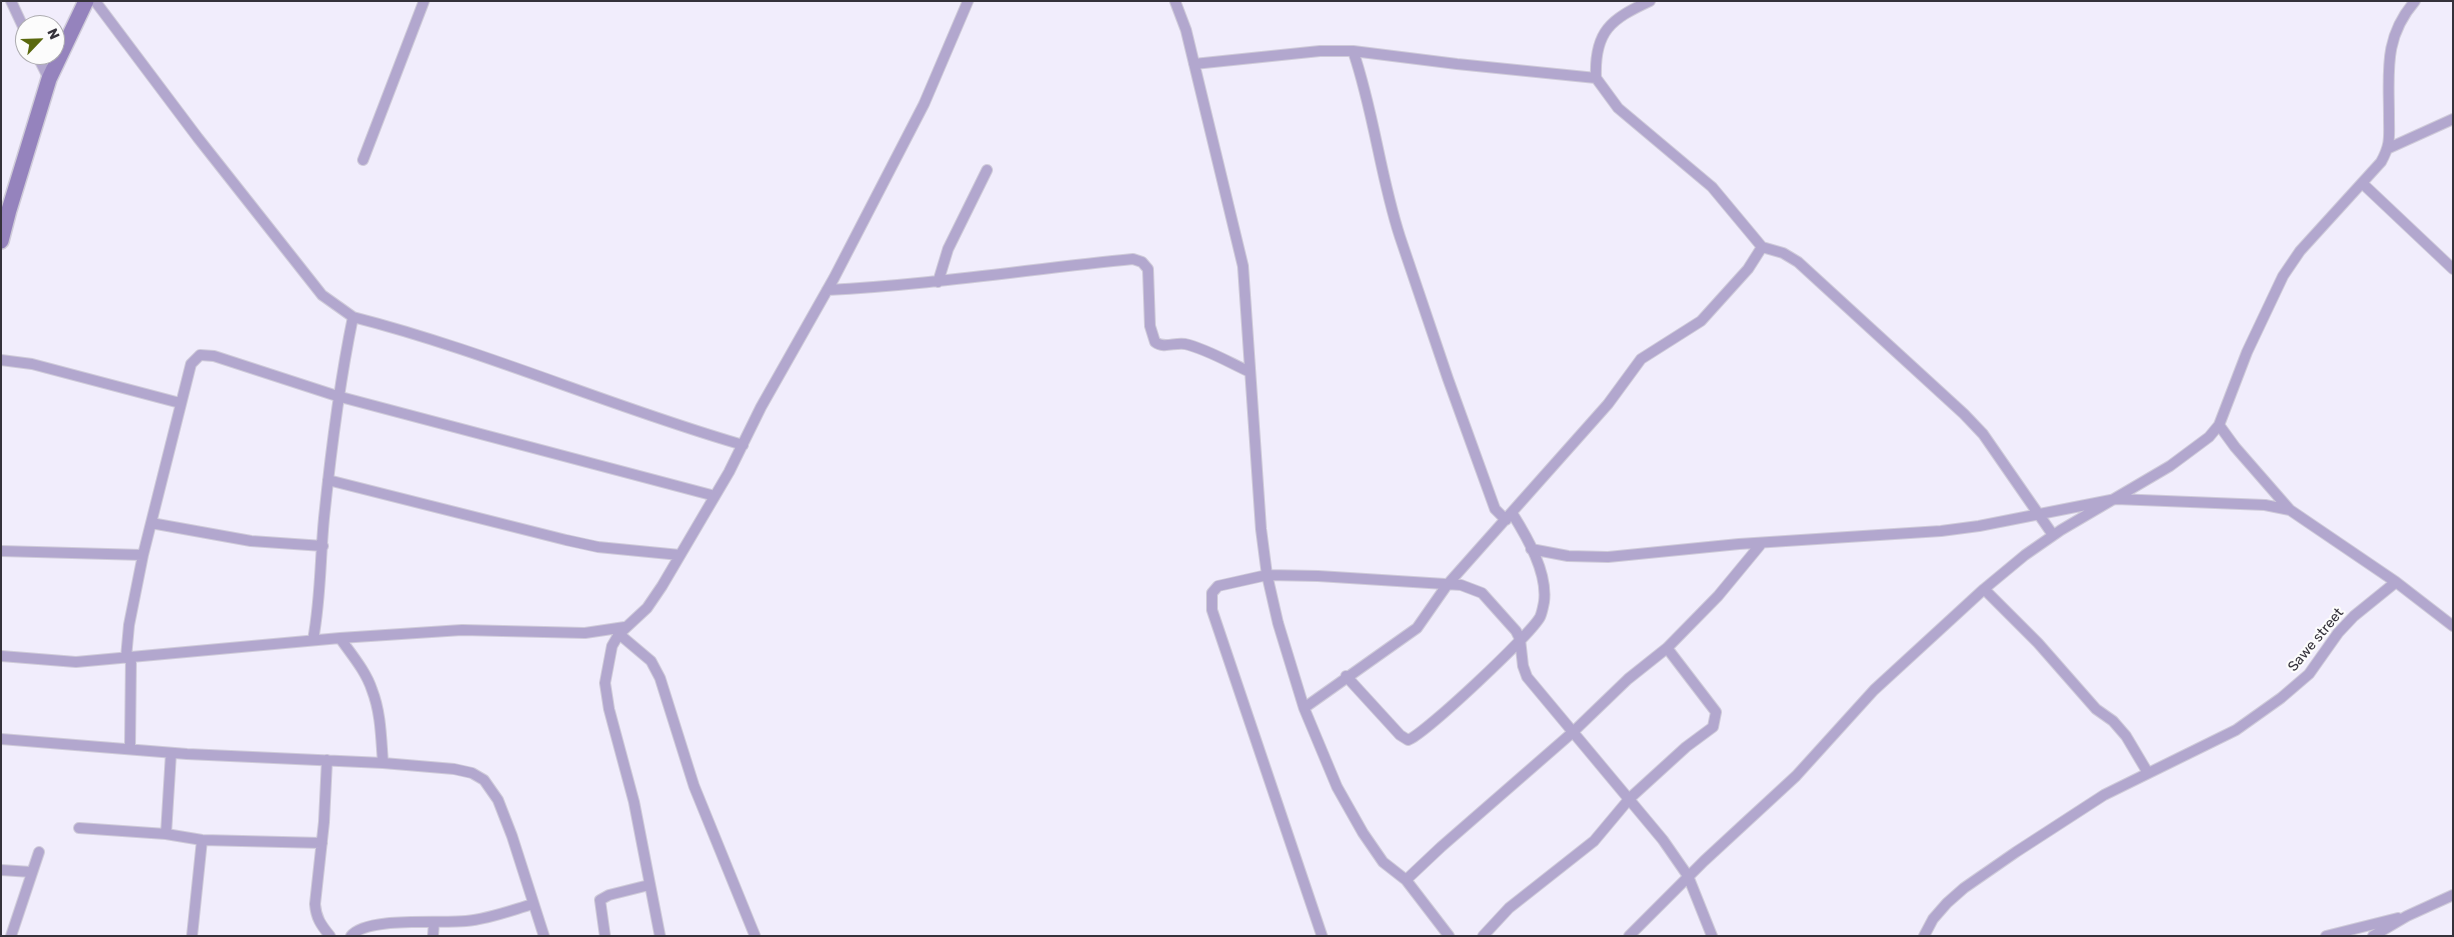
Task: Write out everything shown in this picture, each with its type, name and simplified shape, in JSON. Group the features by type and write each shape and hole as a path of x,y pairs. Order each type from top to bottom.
{"street":[{"path":"11,1 18,15"},
{"path":"1,241 50,79 86,1"},
{"path":"95,1 198,138 322,296 353,317 461,348 690,430 743,445"},
{"path":"363,160 424,1"},
{"path":"660,936 648,885 634,802 611,717 605,684 610,656 622,631 647,608 715,496 743,445 761,408 827,290 924,104 968,1"},
{"path":"1175,1 1186,30 1242,266 1261,529 1267,575 1278,623 1304,708 1337,786 1362,832 1383,862 1406,880 1449,936"},
{"path":"1650,1 1618,17 1606,28 1600,43 1596,78 1618,108 1712,187 1762,247 1783,253 1798,262 1964,414 1983,434 2053,536"},
{"path":"1630,936 1688,876 1762,810 1796,776 1874,690 1984,589 2053,536 2197,449 2219,424 2247,352 2283,276 2300,251 2381,162 2388,148 2390,57 2393,37 2404,13 2415,1"},
{"path":"1194,64 1312,51 1353,51 1596,78"},
{"path":"1346,676 1400,735 1408,740 1443,713 1520,639 1540,617 1544,601 1539,568 1531,549 1509,517 1495,509 1448,379 1392,213 1366,97 1353,51"},
{"path":"42,65 50,79"},
{"path":"2388,148 2453,119"},
{"path":"2443,124 2453,131"},
{"path":"938,282 951,242 987,170"},
{"path":"2362,183 2453,269"},
{"path":"1304,708 1346,676 1405,638 1417,628 1447,585 1608,404 1641,359 1701,321 1748,270 1762,247"},
{"path":"827,290 938,282 1011,271 1134,259 1142,262 1148,269 1150,326 1155,342 1162,346 1179,344 1194,347 1250,372"},
{"path":"312,640 322,578 328,480 337,396 353,317"},
{"path":"130,748 129,625 143,555 180,403 191,364 200,355 214,356 259,369 337,396 715,496"},
{"path":"1,360 32,364 180,403"},
{"path":"2219,424 2235,447 2290,510 2396,582 2453,626"},
{"path":"328,480 598,547 680,555"},
{"path":"1531,549 1568,556 1608,557 1941,530 2116,499 2265,505 2290,510"},
{"path":"151,523 251,541 323,546"},
{"path":"1406,880 1440,847 1573,732 1628,679 1667,648 1718,596 1760,544"},
{"path":"1,552 143,555"},
{"path":"1322,936 1212,610 1212,593 1218,586 1267,575 1318,576 1461,585 1482,593 1509,621 1520,639 1523,666 1528,677 1630,798 1688,876 1712,936"},
{"name":"Sawe street","path":"1924,936 1933,919 1964,888 2088,804 2236,730 2281,698 2308,674 2324,655 2338,633 2354,616 2396,582"},
{"path":"1984,589 2038,643 2096,709 2113,721 2126,736 2148,773"},
{"path":"1,656 76,662 312,640 462,630 585,633 622,631 651,661 660,678 694,786 754,935"},
{"path":"340,638 372,688 378,709 383,762"},
{"path":"1483,936 1509,908 1594,841 1630,798 1686,747 1713,727 1716,720 1716,712 1667,648"},
{"path":"1,739 80,747 130,748 171,753 383,762 454,769 472,773 484,780 502,809 544,936"},
{"path":"166,834 171,753"},
{"path":"327,760 322,843 317,876 316,915 320,925 330,936"},
{"path":"79,828 166,834 202,840 322,843"},
{"path":"192,936 202,840"},
{"path":"12,936 39,852"},
{"path":"1,870 31,872"},
{"path":"605,936 600,900 609,895 648,885"},
{"path":"2373,936 2407,916 2453,896"},
{"path":"351,936 364,927 477,920 533,904"},
{"path":"2326,936 2407,916"},
{"path":"433,936 434,922"}]}
